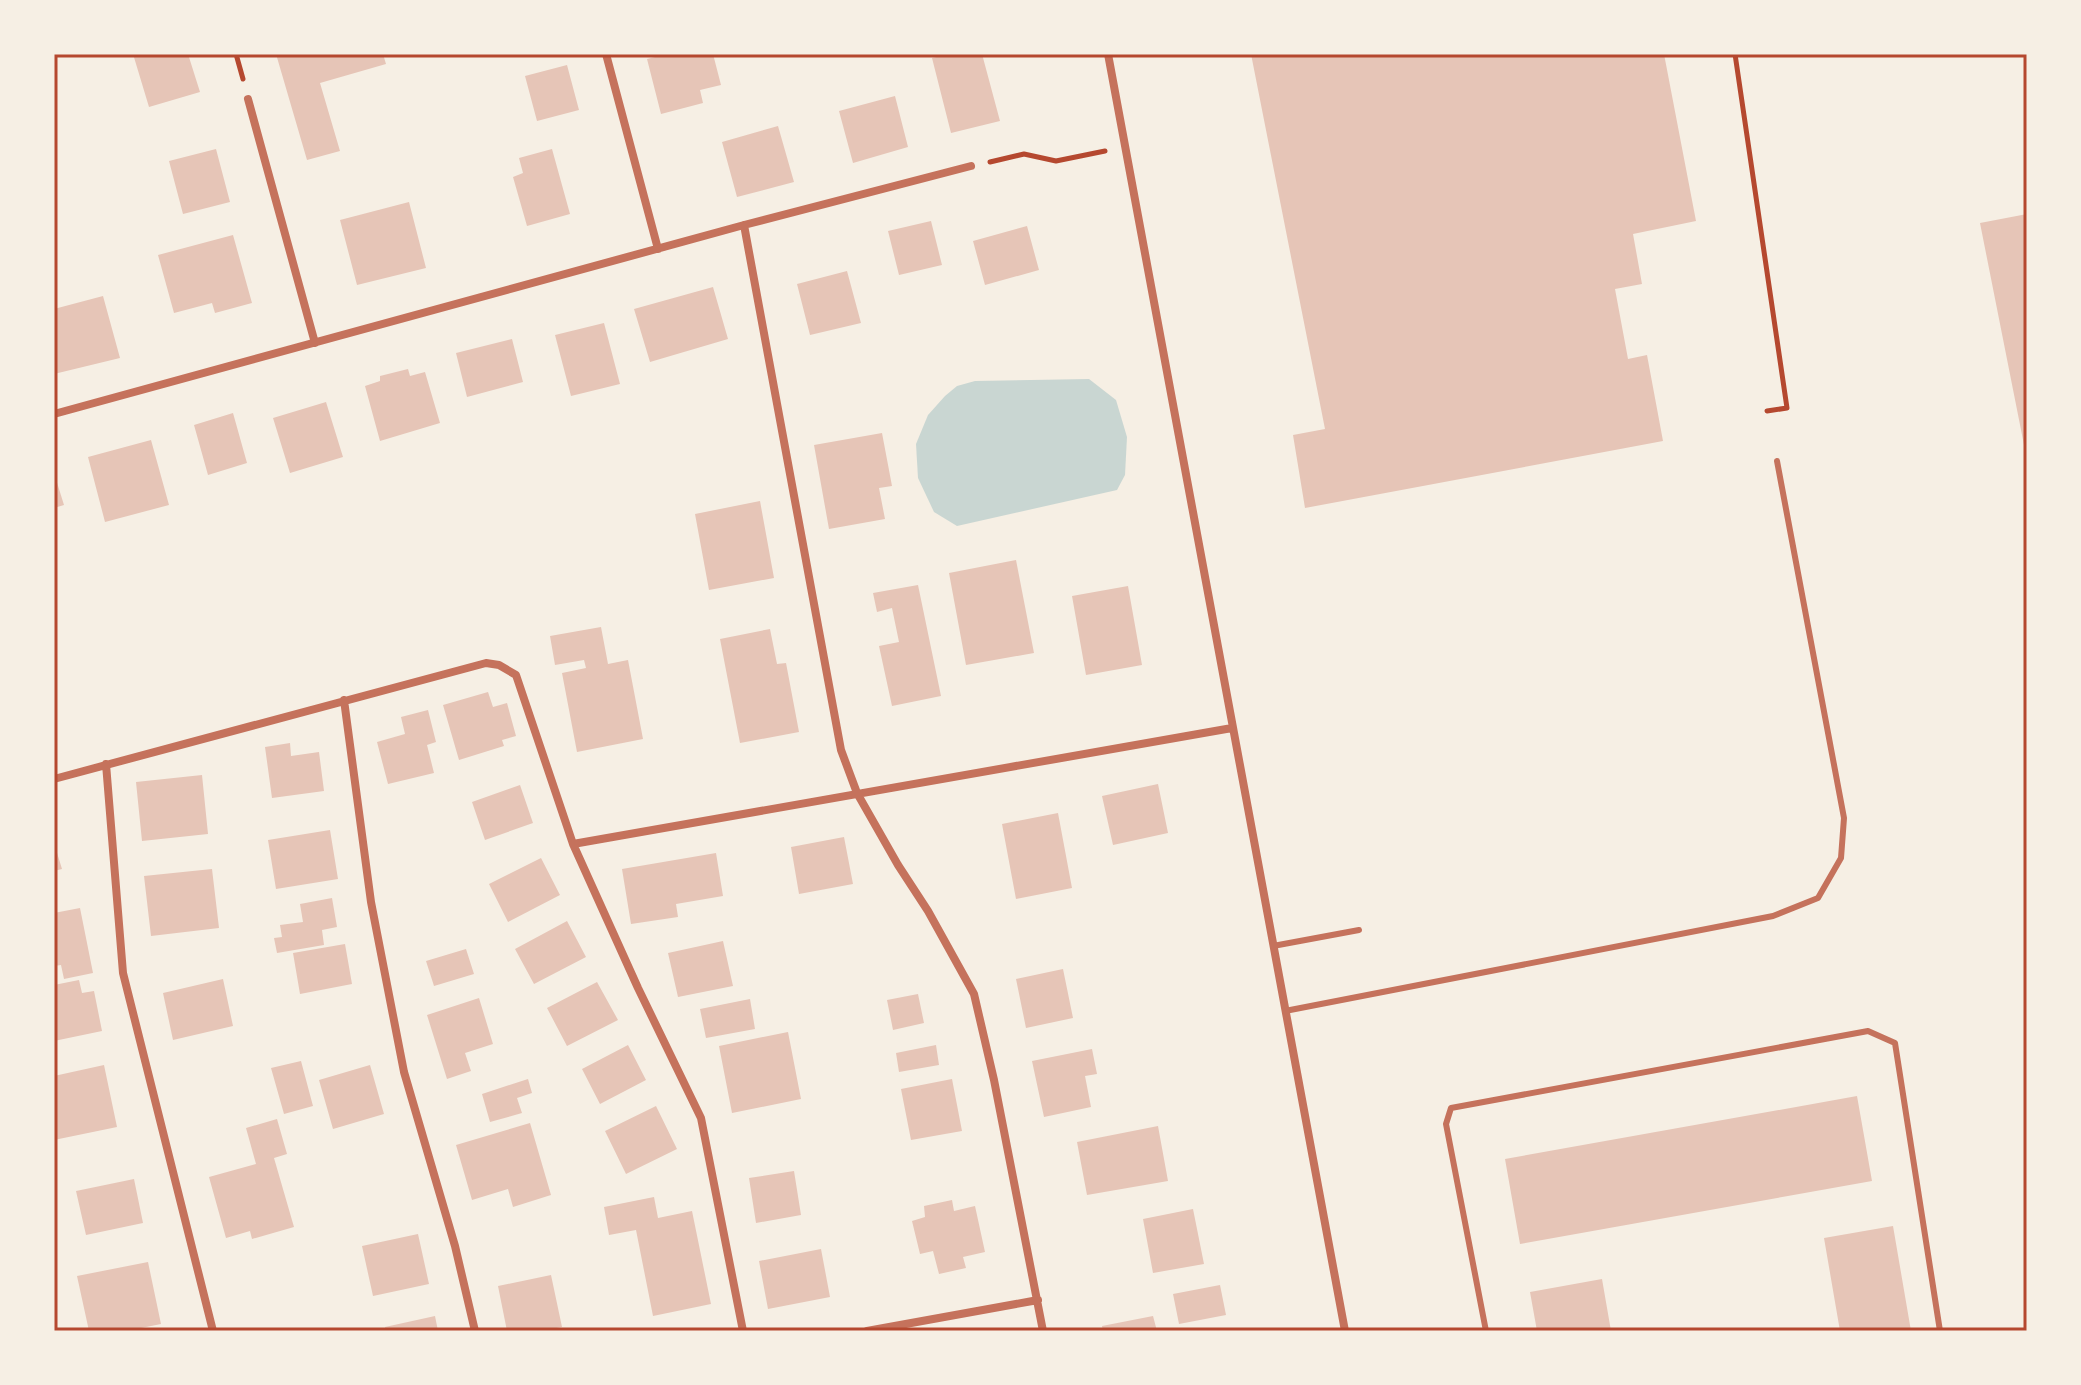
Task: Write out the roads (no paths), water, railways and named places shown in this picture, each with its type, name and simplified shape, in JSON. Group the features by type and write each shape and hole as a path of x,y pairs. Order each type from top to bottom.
{"street":[{"path":"606,54 658,249"},
{"path":"1108,54 1345,1331"},
{"path":"248,99 315,343"},
{"path":"54,414 971,166"},
{"path":"744,225 841,750 857,793 974,994 1043,1331"},
{"path":"54,779 486,663 499,665 516,675 573,844 701,1118 743,1331"},
{"path":"344,700 371,902 404,1072 455,1246 475,1331"},
{"path":"573,844 1232,728"},
{"path":"106,764 123,973 213,1331"},
{"path":"867,1331 1038,1300"}],"lane":[{"path":"1285,1011 1773,916 1818,898 1841,858 1844,818 1777,461"},
{"path":"1273,946 1359,930"},
{"path":"1486,1331 1446,1124 1451,1108 1868,1031 1895,1043 1940,1331"}]}
